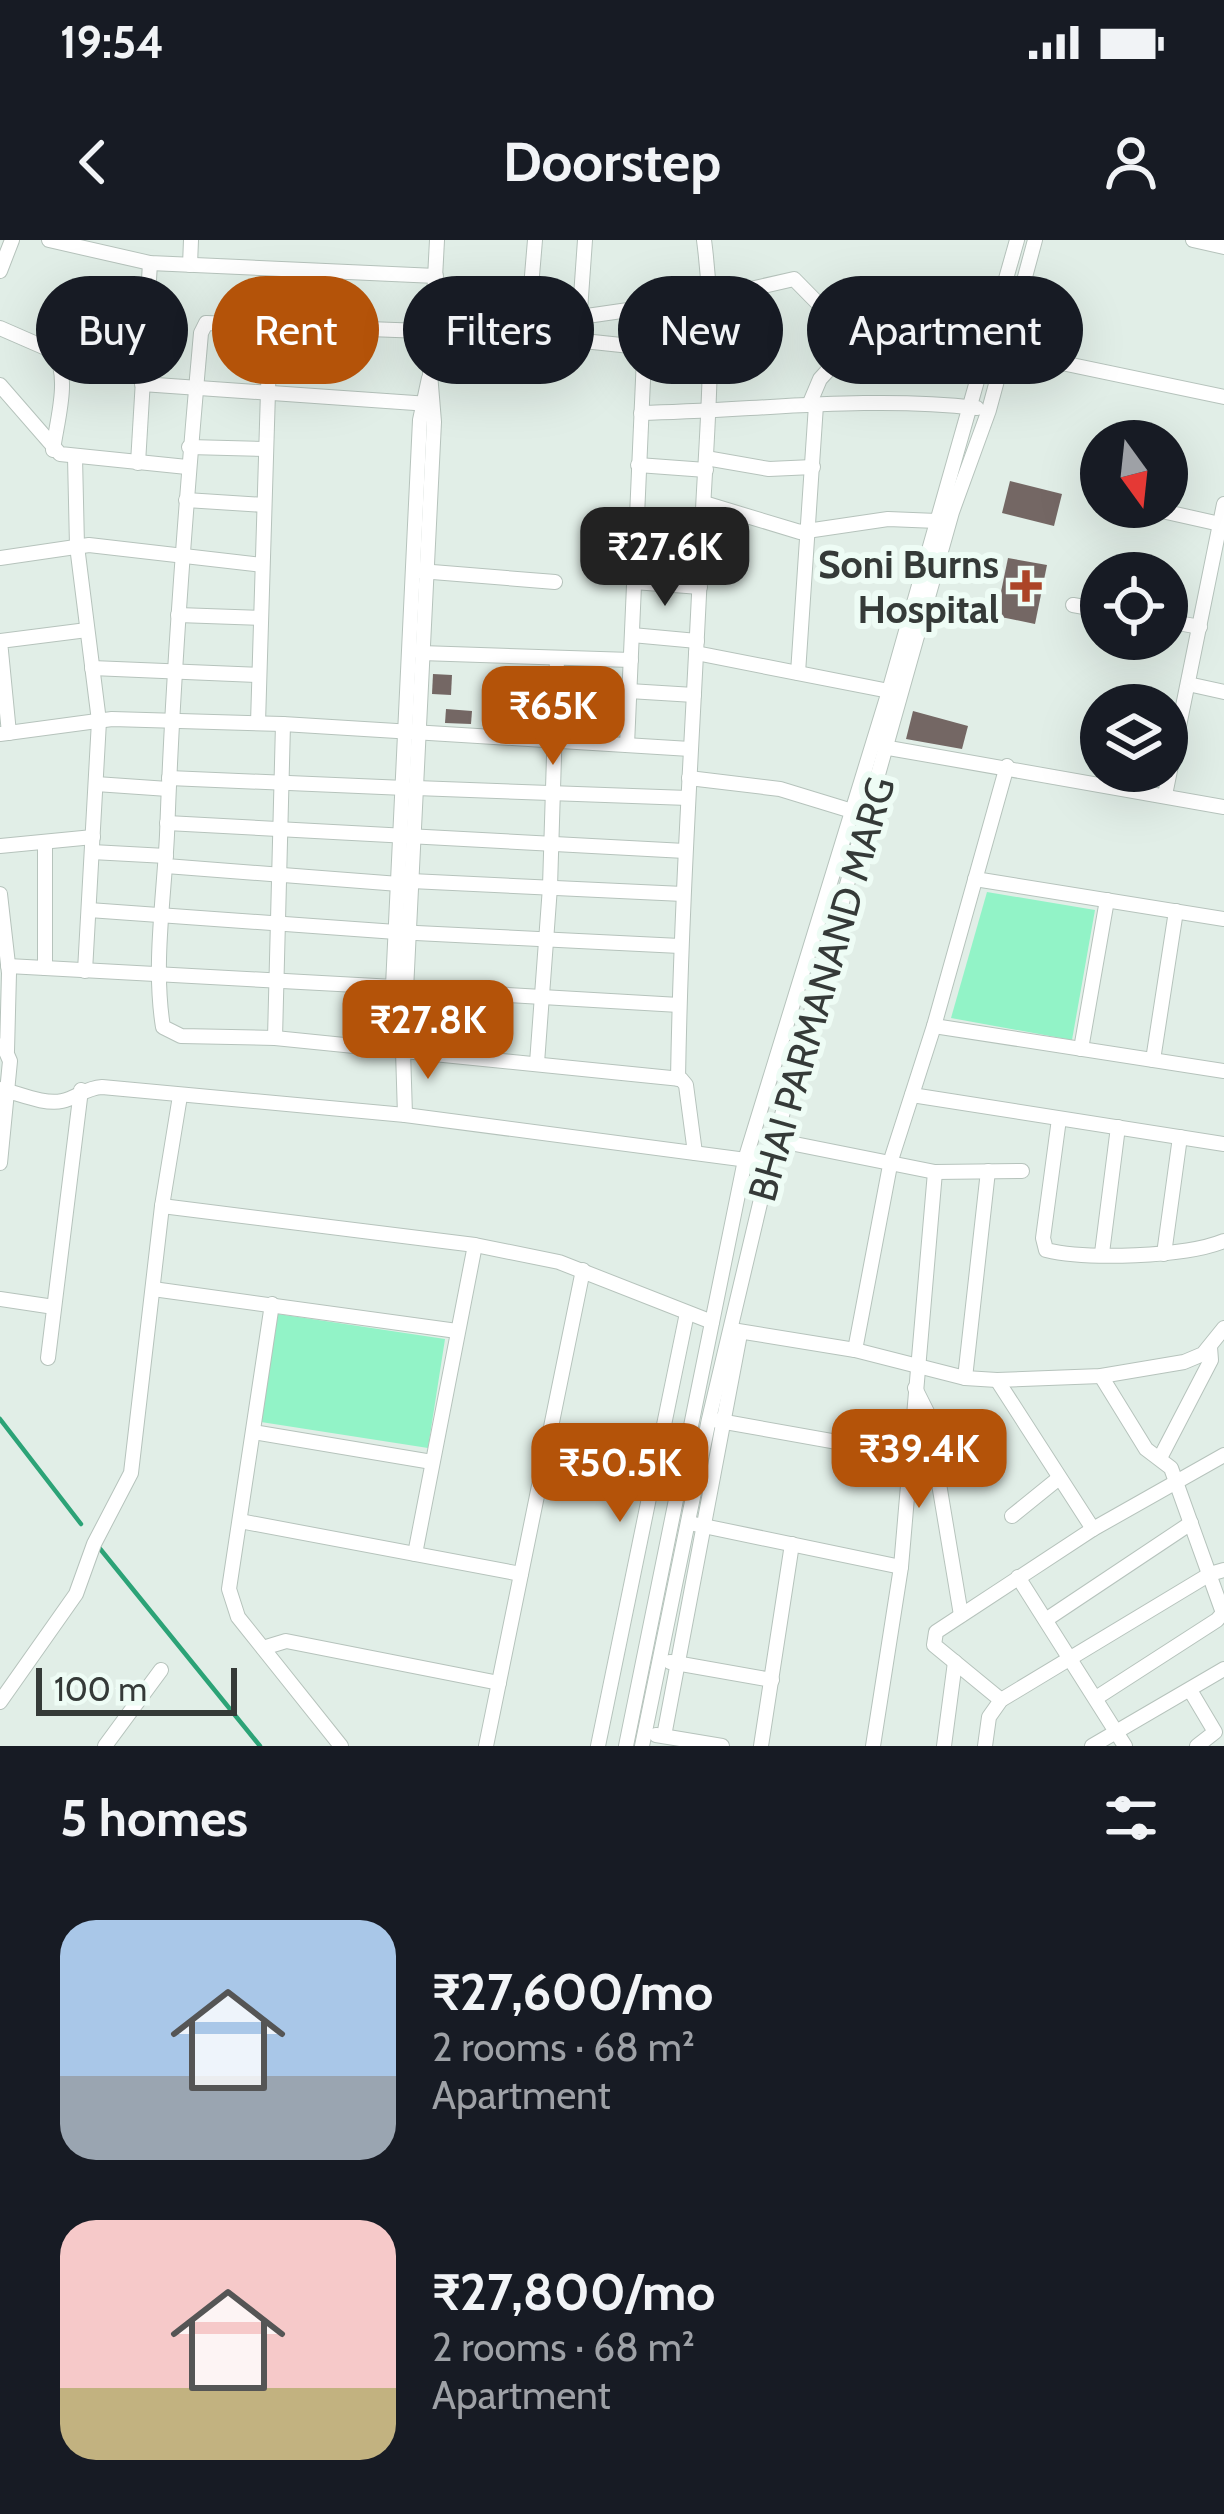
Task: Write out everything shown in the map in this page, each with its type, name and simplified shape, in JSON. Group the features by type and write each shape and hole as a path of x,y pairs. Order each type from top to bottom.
{"street":[{"path":"0,271 12,240"},
{"path":"49,240 103,247 151,263 436,276 437,240"},
{"path":"190,265 191,240"},
{"path":"532,276 535,240"},
{"path":"583,276 585,240"},
{"path":"704,240 708,276"},
{"name":"BHAI PARMANAND MARG","path":"1007,276 1017,240"},
{"name":"BHAI PARMANAND MARG","path":"1025,276 1035,240"},
{"path":"1193,240 1224,247"},
{"path":"150,276 151,263"},
{"path":"212,323 206,323 201,333 189,447 167,823 161,975 164,1027 171,1034 275,1038 678,1079 686,1085 695,1153"},
{"path":"0,328 48,348 59,358 61,388 53,450"},
{"path":"594,340 640,347 644,357 628,745"},
{"path":"1083,368 1224,397"},
{"path":"138,463 142,384 428,404"},
{"path":"258,723 267,384"},
{"path":"404,1115 396,1050 429,384"},
{"path":"678,1079 680,946 709,384"},
{"path":"798,673 817,384"},
{"name":"BHAI PARMANAND MARG","path":"626,1746 745,1160 852,811 881,746 889,691 976,384"},
{"name":"BHAI PARMANAND MARG","path":"643,1740 658,1660 695,1524 775,1140 881,746 995,384"},
{"path":"0,385 53,450 75,457 188,467"},
{"path":"640,413 813,405 988,410"},
{"path":"189,447 266,449"},
{"path":"75,457 77,546 99,721 86,971"},
{"path":"638,465 813,466"},
{"path":"186,500 264,505"},
{"path":"704,502 789,530 810,532 876,520 937,521"},
{"path":"1224,504 1188,684 1224,692"},
{"path":"1188,517 1220,524"},
{"path":"637,524 702,526"},
{"path":"0,558 77,546 262,565"},
{"path":"420,571 555,582"},
{"path":"634,582 700,587"},
{"path":"1073,604 1080,606"},
{"path":"178,615 261,618"},
{"path":"413,734 422,653 418,621"},
{"path":"1188,625 1200,627"},
{"path":"87,631 0,641 4,734 99,721 172,721 690,749"},
{"path":"632,634 889,691"},
{"path":"422,653 631,660"},
{"path":"537,1063 550,887 557,658"},
{"path":"92,668 259,675"},
{"path":"629,691 694,695"},
{"path":"275,1038 283,724"},
{"path":"881,746 1224,807"},
{"path":"855,1350 891,1160 934,1027 1007,766"},
{"path":"689,778 780,790 852,811"},
{"path":"96,784 281,782 688,798"},
{"path":"167,823 685,851"},
{"path":"45,842 45,968"},
{"path":"0,846 92,845 166,861 405,882 683,894"},
{"path":"975,879 1224,919"},
{"path":"0,894 10,1026 3,1046 0,1162"},
{"path":"1082,1049 1107,900"},
{"path":"89,910 680,946"},
{"path":"1153,1060 1177,911"},
{"path":"8,966 680,1005"},
{"path":"934,1027 1224,1070"},
{"path":"4,1089 60,1102 81,1090 102,1087 404,1115 770,1163"},
{"path":"48,1358 81,1090"},
{"path":"912,1095 1224,1144"},
{"path":"0,1702 76,1594 94,1544 131,1473 162,1206 180,1096"},
{"path":"1059,1119 1043,1245 1051,1252 1164,1254 1206,1249 1224,1241"},
{"path":"1102,1253 1118,1127"},
{"path":"1164,1254 1180,1137"},
{"path":"775,1140 935,1172 1022,1171"},
{"path":"964,1378 988,1171"},
{"path":"873,1746 901,1567 935,1172"},
{"path":"162,1206 475,1246 583,1270 712,1322"},
{"path":"415,1554 475,1246"},
{"path":"486,1746 583,1270"},
{"path":"153,1289 458,1331"},
{"path":"0,1299 54,1307"},
{"path":"272,1304 229,1589 231,1604 341,1746"},
{"path":"598,1746 687,1313"},
{"path":"736,1331 855,1350 964,1378 997,1380 1101,1376 1184,1363 1219,1338"},
{"path":"1160,1458 1219,1338"},
{"path":"1096,1698 1221,1617 1222,1608 1217,1572 1191,1523 1171,1468 1142,1443 1101,1376"},
{"path":"997,1380 1093,1529"},
{"path":"915,1388 927,1412 961,1615"},
{"path":"716,1420 910,1456"},
{"path":"253,1432 432,1462"},
{"path":"1001,1700 934,1645 933,1636 1093,1529 1224,1455"},
{"path":"1012,1516 1060,1478"},
{"path":"240,1521 521,1574"},
{"path":"1047,1618 1191,1523"},
{"path":"664,1736 695,1524 901,1567"},
{"path":"761,1746 792,1544"},
{"path":"985,1746 989,1717 1001,1700 1217,1572"},
{"path":"1018,1576 1121,1740"},
{"path":"263,1648 286,1641 499,1683"},
{"path":"658,1660 772,1680"},
{"path":"944,1746 955,1662"},
{"path":"1093,1746 1121,1740 1224,1669"},
{"path":"105,1746 160,1670"},
{"path":"1190,1690 1215,1732 1197,1746"},
{"path":"643,1740 664,1736 722,1746"}],"green space":[{"path":"987,892 1095,910 1072,1040 951,1018"},
{"path":"278,1314 445,1339 428,1448 261,1422"}],"building":[{"path":"1010,481 1062,494 1054,526 1002,513"},
{"path":"1008,558 1047,565 1035,624 996,616"},
{"path":"433,674 452,675 451,695 432,694"},
{"path":"446,709 472,711 471,724 445,723"},
{"path":"913,711 968,726 962,749 906,739"}],"waterway":[{"path":"0,1419 81,1524"},
{"path":"97,1545 260,1746"}],"place":[{"name":"Soni Burns Hospital","path":"1026,586"}]}
